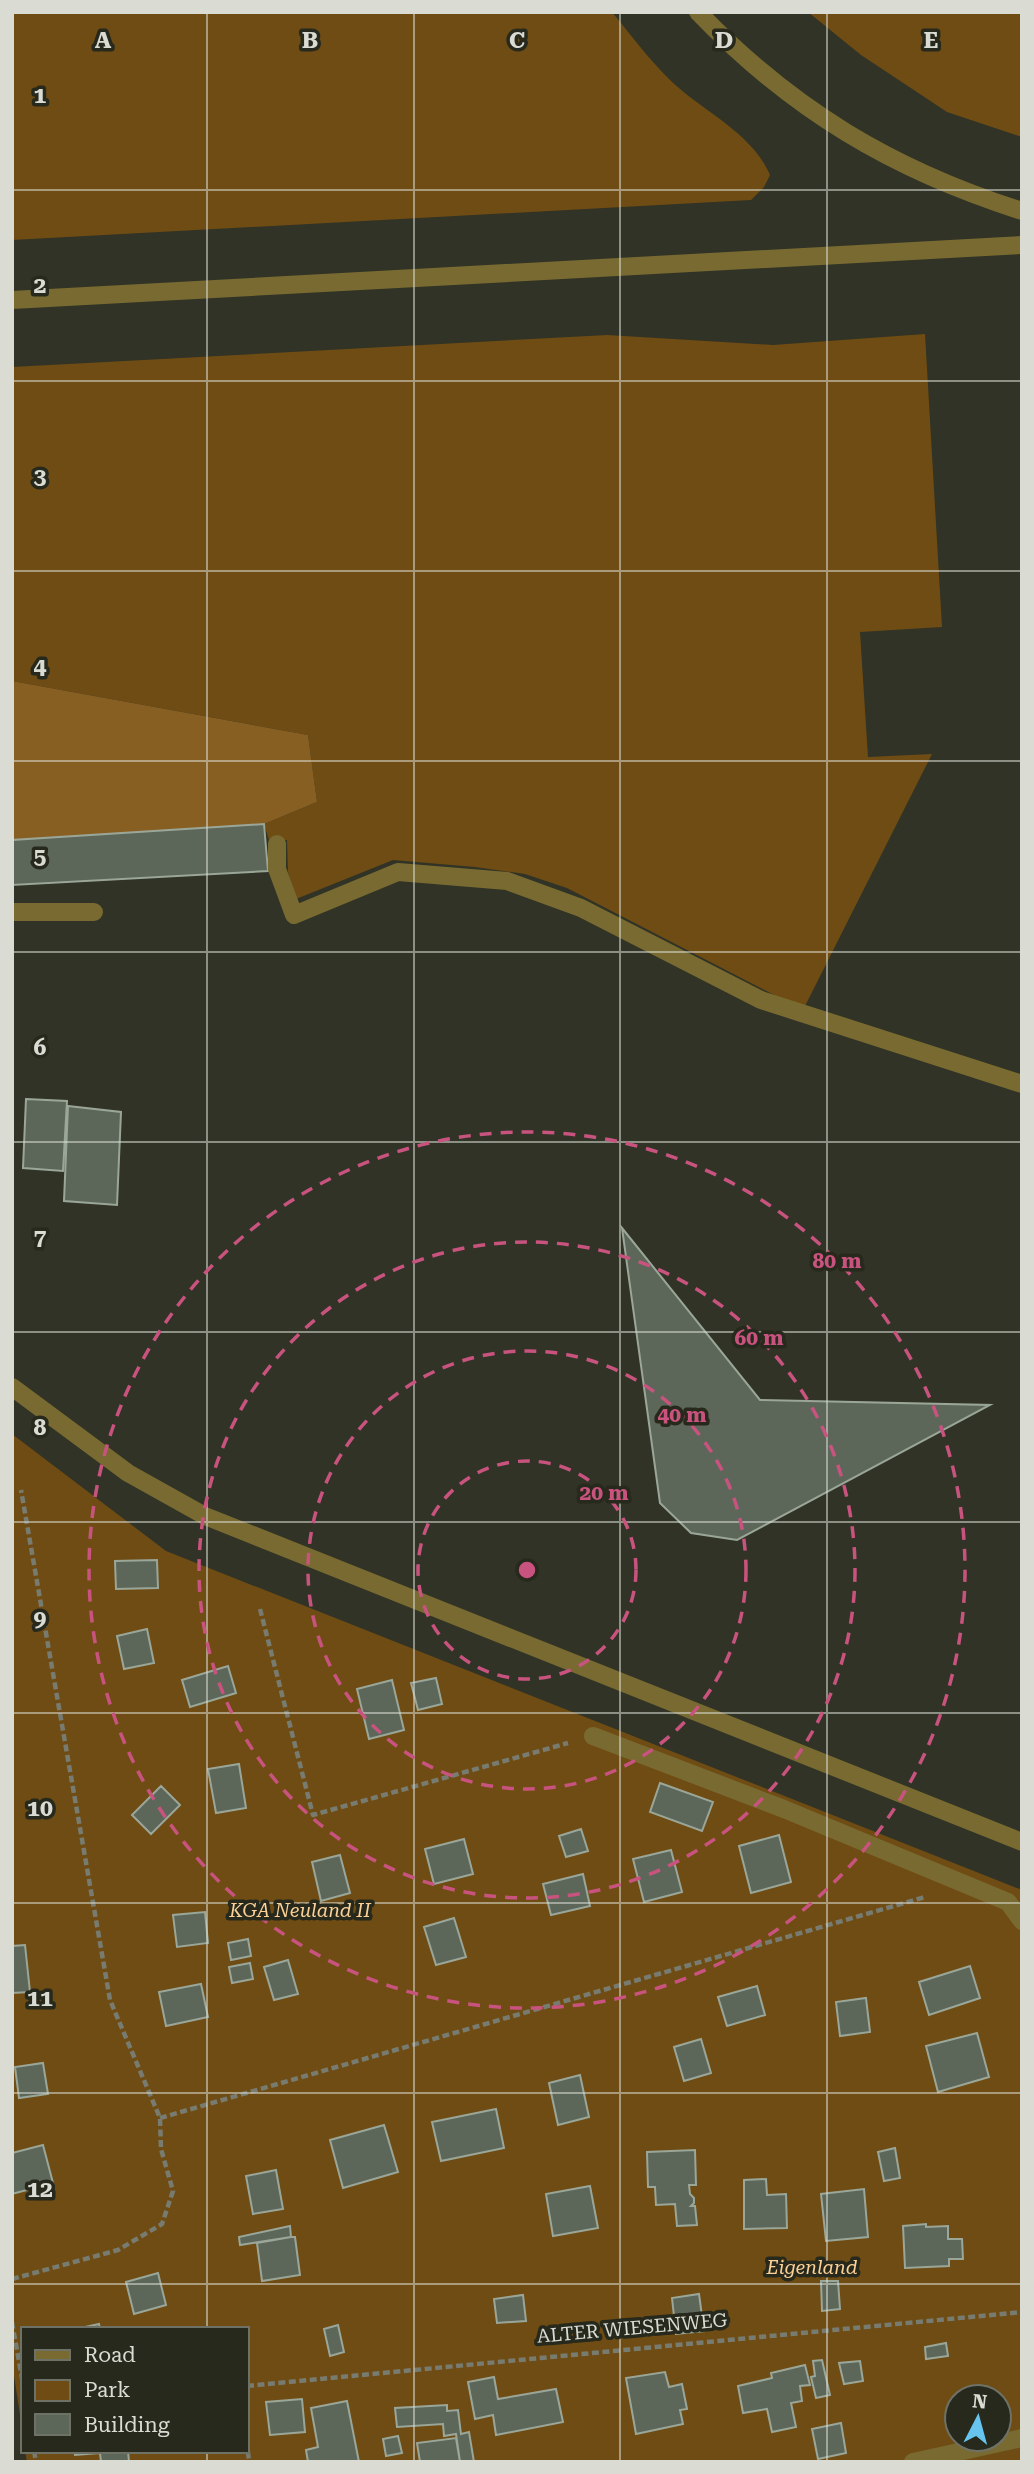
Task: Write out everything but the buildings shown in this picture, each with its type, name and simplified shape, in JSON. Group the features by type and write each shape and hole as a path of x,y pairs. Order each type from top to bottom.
{"street":[{"path":"698,12 760,73 843,132 954,187 1022,211"},
{"path":"12,300 1022,245"},
{"path":"277,844 277,869 294,915 398,872 507,881 581,908 761,1000 1022,1084"},
{"path":"12,912 94,912"},
{"path":"12,1387 128,1473 205,1516 1022,1842"},
{"path":"593,1736 784,1809 1008,1902 1022,1921"},
{"path":"913,2462 1022,2438"}],"path":[{"path":"12,2279 117,2250 162,2224 173,2191 161,2149 160,2118 110,2000 21,1490"},
{"path":"260,1609 313,1815 593,1736"},
{"path":"160,2118 969,1887"},
{"name":"ALTER WIESENWEG","path":"248,2386 1022,2312"},
{"path":"12,2322 21,2373"}],"green space":[{"path":"12,12 612,12 668,78 751,146 770,175 764,187 751,200 12,240"},
{"path":"808,12 1022,12 1022,137 947,112 861,55"},
{"path":"925,334 942,627 860,632 868,757 932,754 803,1010 567,888 525,874 393,860 296,899 288,872 287,840 269,840 264,824 317,802 308,735 12,681 12,367 607,335 773,345"},
{"name":"KGA Neuland II","path":"12,1434 166,1551 1022,1890 1022,2462 27,2462 25,2453 248,2453 248,2327 21,2327 21,2421 12,2363"}],"shaded area":[{"path":"12,681 308,735 317,802 264,824 12,840"}],"park label":[{"name":"Eigenland","path":"812,2267"}]}
